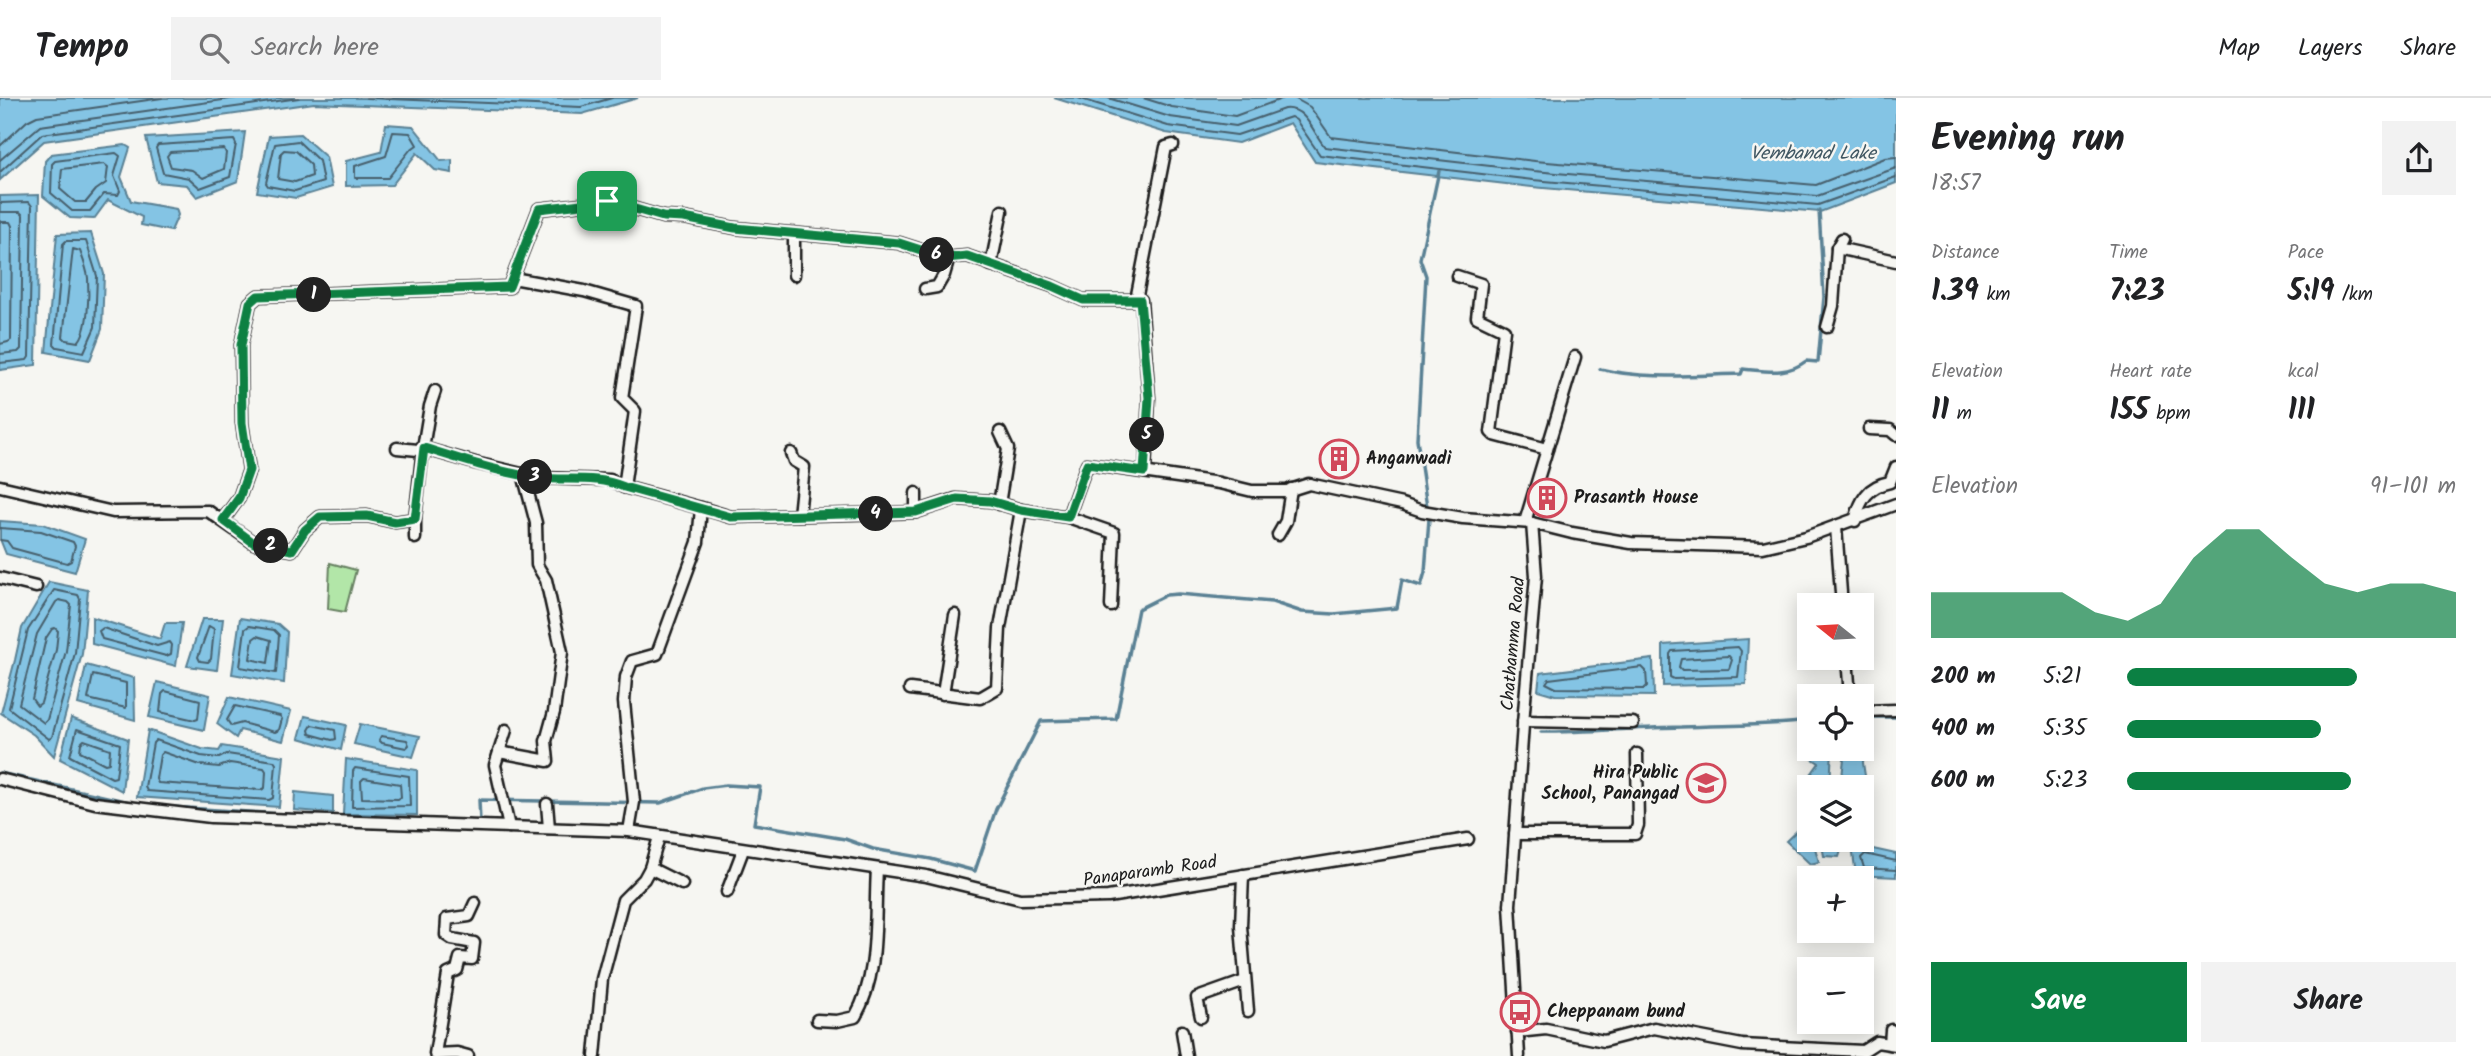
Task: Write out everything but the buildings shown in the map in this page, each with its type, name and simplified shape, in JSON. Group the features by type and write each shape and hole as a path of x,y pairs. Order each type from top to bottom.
{"street":[{"path":"1136,300 1166,147 1173,145"},
{"path":"223,520 239,498 249,470 242,423 241,345 250,303 258,296 509,287 539,209 607,201 663,217 684,218 735,228 899,243 949,258 967,256 1083,300 1140,300 1149,398 1144,472"},
{"path":"991,265 1002,211"},
{"path":"794,235 794,275"},
{"path":"1827,327 1833,306 1839,243 1896,261"},
{"path":"925,289 937,286 944,275 949,258"},
{"path":"1457,276 1481,284 1477,317 1504,330 1492,432 1494,435 1547,449"},
{"path":"513,278 584,291 636,306 622,398 635,411 624,487"},
{"path":"1528,523 1547,449 1576,357"},
{"path":"415,538 429,406 435,391"},
{"path":"1869,429 1890,430 1896,435"},
{"path":"999,504 1008,449 1000,432"},
{"path":"397,448 424,448 539,478 610,480 624,487 731,517 916,512 957,499 990,501 1021,510 1068,517 1114,533 1111,606"},
{"path":"791,453 794,461 804,467 799,515"},
{"path":"1068,517 1087,464 1219,483 1252,491 1291,489 1309,484 1402,504 1422,511 1463,518 1528,523 1631,542 1763,547 1806,537 1896,505"},
{"path":"1855,521 1860,501 1879,484 1891,482 1896,467"},
{"path":"499,752 548,761 546,741 554,712 562,652 545,580 537,565 536,523 523,474"},
{"path":"0,486 113,512 208,511 254,543 292,550 305,530 320,517 367,516 395,522 415,519"},
{"path":"1278,535 1286,521 1291,489"},
{"path":"915,493 916,512"},
{"path":"629,831 634,802 624,702 626,677 632,661 657,654 698,542 701,508"},
{"path":"910,689 980,698 997,688 1000,628 1021,510"},
{"name":"Chathamma Road","path":"1519,1056 1510,905 1536,576 1528,523"},
{"path":"1836,527 1841,593"},
{"path":"0,578 36,587"},
{"path":"943,694 955,615"},
{"path":"1874,711 1896,710"},
{"path":"1523,721 1633,723"},
{"path":"506,730 495,765 509,827"},
{"path":"1515,834 1635,834 1638,825 1637,754"},
{"name":"Panaparamb Road","path":"0,779 95,803 211,817 629,831 926,876 1020,899 1108,897 1468,839"},
{"path":"547,804 549,828"},
{"path":"595,1056 602,979 623,900 644,879 660,837"},
{"path":"727,892 743,849"},
{"path":"650,868 682,884"},
{"path":"817,1020 836,1021 855,1017 864,1001 871,977 877,869"},
{"path":"1243,875 1241,926 1248,1011"},
{"path":"468,1056 457,1053 435,1054 448,974 457,970 460,958 472,960 474,943 452,939 446,935 447,919 469,916 475,903"},
{"path":"1200,1017 1197,998 1245,981"},
{"path":"1517,1032 1546,1030 1604,1041 1654,1028 1742,1045 1863,1051 1877,1042 1893,1044 1891,1030"},
{"path":"1182,1031 1186,1056"}],"green space":[{"path":"330,563 356,570 345,612 328,609"}],"water":[{"path":"0,98 638,98 582,114 314,103 44,141 0,180"},
{"name":"Vembanad Lake","path":"1054,98 1896,98 1896,183 1820,212 1532,187 1315,162 1290,123 1238,143 1166,133"},
{"path":"386,124 413,126 441,161 452,160 452,173 435,170 417,153 392,185 346,186 346,161 381,152"},
{"path":"245,132 238,181 197,197 187,185 157,182 146,138"},
{"path":"300,134 326,157 332,187 296,198 257,192 269,136"},
{"path":"125,145 130,148 121,177 131,201 176,209 178,215 171,231 141,225 142,217 108,200 94,219 70,218 43,196 45,161 51,154"},
{"path":"39,195 36,365 0,370 0,196"},
{"path":"91,233 104,274 102,329 90,360 46,352 57,234"},
{"path":"0,521 43,524 85,539 75,572 6,554 0,539"},
{"path":"49,582 88,590 82,654 54,756 34,735 1,713 22,628"},
{"path":"92,617 160,639 165,623 182,623 176,666 92,644"},
{"path":"240,618 278,624 287,632 284,683 232,674"},
{"path":"202,619 223,619 217,670 187,666"},
{"path":"1748,639 1746,684 1663,686 1663,645"},
{"path":"1653,659 1654,696 1555,695 1538,690 1540,673"},
{"path":"86,665 134,678 135,720 78,704"},
{"path":"157,682 210,695 204,730 149,717"},
{"path":"229,697 291,711 283,741 240,730 236,738 217,724"},
{"path":"305,716 346,725 341,750 299,738"},
{"path":"71,718 128,739 122,791 60,759"},
{"path":"360,724 420,736 413,757 354,744"},
{"path":"148,730 202,749 219,751 222,746 284,756 279,807 137,797"},
{"path":"346,759 417,770 417,815 343,814"},
{"path":"1816,761 1831,761 1831,775 1810,775 1819,763"},
{"path":"1844,761 1863,761 1865,775 1842,775"},
{"path":"295,792 333,796 333,813 294,810"},
{"path":"1797,831 1797,852 1786,841"},
{"path":"1874,849 1896,854 1896,877 1874,876 1874,866 1855,866 1853,852 1874,852"},
{"path":"1797,852 1816,852 1819,862 1810,864"},
{"path":"1823,852 1841,852 1839,857 1824,856"}],"waterway":[{"path":"1427,507 1417,439 1426,276 1420,259 1439,171"},
{"path":"1600,369 1652,376 1741,374 1743,369 1784,371 1806,361 1818,362 1824,297 1819,210"},
{"path":"478,822 479,800 660,803 703,788 726,785 760,787 754,824 845,839 873,849 931,859 975,871 996,809 1041,721 1116,719 1138,609 1166,595 1178,594 1272,602 1302,612 1334,614 1397,608 1402,580 1421,586 1425,572 1429,519"},
{"path":"1874,717 1896,717"},
{"path":"1541,732 1797,722"},
{"path":"0,773 138,804"},
{"path":"156,806 295,815"},
{"path":"443,820 470,821"}],"place":[{"name":"Anganwadi","path":"1339,459"},
{"name":"Prasanth House","path":"1547,498"},
{"name":"Hira Public School, Panangad","path":"1706,783"},
{"name":"Cheppanam bund","path":"1520,1012"}],"route":[{"path":"607,201 663,217 684,218 735,228 899,243 946,258 967,256 1083,300 1140,300 1149,398 1144,472 1087,464 1068,517 1021,510 990,501 957,499 916,512 731,517 624,487 610,480 539,478 424,448 415,519 395,522 367,516 320,517 305,530 292,550 254,543 223,520 239,498 249,470 242,423 241,345 250,303 258,296 509,287 539,209 607,201"}]}
